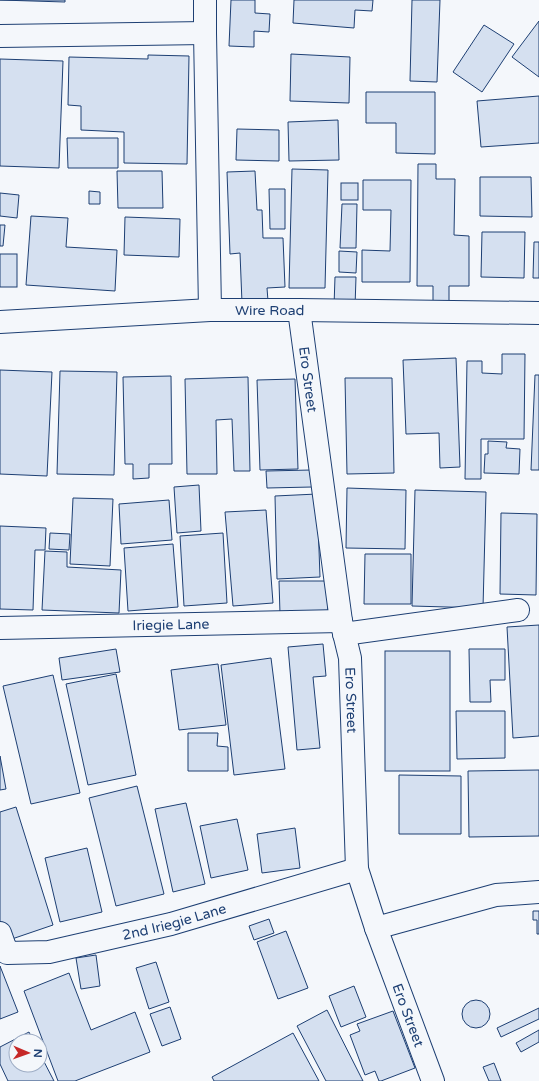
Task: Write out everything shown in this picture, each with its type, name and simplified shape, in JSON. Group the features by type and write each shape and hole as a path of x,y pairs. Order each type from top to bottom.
{"street":[{"path":"205,0 210,310"},
{"path":"0,36 205,33"},
{"name":"Wire Road","path":"0,322 210,310 539,313"},
{"name":"Ero Street","path":"299,310 343,628 350,658 357,870 376,928 433,1081"},
{"name":"Iriegie Lane","path":"0,628 343,628 518,610"},
{"name":"2nd Iriegie Lane","path":"0,934 7,953 49,952 171,924 357,870"},
{"path":"376,928 496,895 539,892"}],"building":[{"path":"0,0 65,0 65,2"},
{"path":"231,0 255,0 255,13 270,14 269,32 254,31 254,47 229,46"},
{"path":"294,0 373,0 372,11 355,10 354,28 293,23"},
{"path":"412,0 440,0 437,82 410,81"},
{"path":"539,21 539,77 512,57"},
{"path":"484,25 514,44 482,92 453,72"},
{"path":"291,54 350,57 349,103 290,101"},
{"path":"148,55 189,56 187,164 124,163 124,132 81,130 81,106 68,105 69,57 148,59"},
{"path":"0,59 63,61 59,168 0,166"},
{"path":"366,92 435,92 435,154 396,153 396,123 366,123"},
{"path":"539,96 539,143 481,147 477,101"},
{"path":"338,120 339,160 289,161 288,122"},
{"path":"237,129 279,130 279,161 236,160"},
{"path":"67,138 118,138 118,168 68,168"},
{"path":"418,164 436,164 436,179 455,179 454,235 469,236 469,286 449,286 449,301 433,301 433,286 417,286"},
{"path":"292,169 328,170 325,288 289,288"},
{"path":"117,171 162,171 163,208 118,208"},
{"path":"255,171 257,210 262,210 263,238 283,238 285,287 267,288 268,301 242,303 240,253 230,254 227,172"},
{"path":"480,177 531,177 532,217 480,216"},
{"path":"363,180 411,180 410,282 362,282 362,250 390,251 391,210 363,210"},
{"path":"341,183 358,183 358,200 341,200"},
{"path":"269,189 285,189 285,229 270,229"},
{"path":"89,191 100,192 100,204 89,204"},
{"path":"0,193 19,195 17,218 0,216"},
{"path":"342,204 357,204 356,248 340,248"},
{"path":"31,216 68,218 66,247 117,250 115,291 26,285"},
{"path":"125,217 180,219 179,257 124,255"},
{"path":"0,225 5,225 3,246 0,246"},
{"path":"482,232 525,232 524,278 481,277"},
{"path":"534,242 539,242 539,278 533,278"},
{"path":"339,251 357,252 356,273 339,272"},
{"path":"0,254 17,254 17,287 0,287"},
{"path":"335,277 356,277 355,307 334,306"},
{"path":"502,354 525,354 524,439 481,439 481,479 465,479 467,361 482,361 482,373 502,374"},
{"path":"456,358 460,467 440,468 439,433 406,434 403,360"},
{"path":"0,370 52,372 47,476 0,474"},
{"path":"60,371 117,372 114,475 57,474"},
{"path":"535,375 539,375 539,470 531,470"},
{"path":"171,376 172,464 149,464 149,478 133,479 133,464 125,464 123,377"},
{"path":"248,377 250,471 234,471 232,419 216,420 217,474 187,474 185,379"},
{"path":"345,378 392,378 394,473 347,474"},
{"path":"295,379 298,469 260,470 257,380"},
{"path":"488,441 507,442 506,448 520,449 519,474 484,473 485,454 488,454"},
{"path":"311,470 312,487 267,488 266,471"},
{"path":"199,485 201,531 177,533 174,487"},
{"path":"347,488 406,490 405,549 346,548"},
{"path":"415,490 486,492 483,608 412,606"},
{"path":"317,494 320,577 277,579 275,496"},
{"path":"73,498 113,499 110,566 70,564"},
{"path":"169,500 172,540 121,544 119,504"},
{"path":"266,510 273,603 233,606 225,512"},
{"path":"501,513 537,514 536,595 500,594"},
{"path":"0,526 46,528 45,550 35,550 33,610 0,609"},
{"path":"50,533 70,534 69,550 49,549"},
{"path":"223,533 227,603 184,606 180,536"},
{"path":"173,544 178,607 128,611 124,548"},
{"path":"45,551 67,552 67,567 121,570 119,613 42,610"},
{"path":"365,554 411,554 411,604 364,604"},
{"path":"279,581 327,581 328,613 280,614"},
{"path":"539,625 539,736 513,738 507,627"},
{"path":"323,644 326,676 313,677 320,748 297,750 288,647"},
{"path":"116,649 120,672 62,680 59,658"},
{"path":"469,649 505,649 505,680 490,680 491,702 470,702"},
{"path":"385,651 450,651 450,771 385,771"},
{"path":"271,658 285,769 234,775 221,665"},
{"path":"218,664 226,725 179,730 171,670"},
{"path":"116,674 136,775 88,785 66,684"},
{"path":"53,675 80,793 31,804 3,686"},
{"path":"456,711 505,711 505,758 457,759"},
{"path":"188,733 218,733 217,746 228,747 228,771 188,771"},
{"path":"0,756 6,789 0,790"},
{"path":"539,770 539,836 469,837 468,771"},
{"path":"399,775 461,776 461,834 399,834"},
{"path":"137,786 164,894 116,906 89,798"},
{"path":"186,803 205,884 173,892 155,809"},
{"path":"16,807 53,925 6,941 0,922 0,812"},
{"path":"237,819 248,870 211,878 200,826"},
{"path":"295,828 300,868 262,873 257,834"},
{"path":"87,848 102,912 60,922 45,858"},
{"path":"533,911 539,911 539,934 537,934 537,920 533,920"},
{"path":"269,919 274,933 254,940 249,926"},
{"path":"286,931 308,988 278,999 257,942"},
{"path":"96,955 100,986 81,989 76,958"},
{"path":"156,962 169,1002 149,1009 136,968"},
{"path":"0,966 18,1012 0,1019"},
{"path":"69,973 91,1030 135,1012 150,1052 75,1081 58,1081 48,1055 48,1033 40,1033 24,991"},
{"path":"354,986 366,1017 341,1027 329,996"},
{"path":"476,1000 486,1004 490,1014 486,1024 476,1028 466,1024 462,1014 466,1004"},
{"path":"170,1007 181,1039 162,1046 150,1014"},
{"path":"539,1008 539,1019 501,1037 497,1028"},
{"path":"327,1010 363,1081 326,1081 297,1026"},
{"path":"393,1011 415,1068 379,1081 375,1071 365,1075 350,1035 360,1031 357,1024"},
{"path":"539,1030 539,1042 521,1052 516,1043"},
{"path":"293,1033 319,1081 214,1081 212,1077"},
{"path":"8,1043 8,1073 48,1073 48,1069 54,1081 8,1081 0,1064 0,1047"},
{"path":"494,1063 501,1081 489,1081 483,1067"}]}
